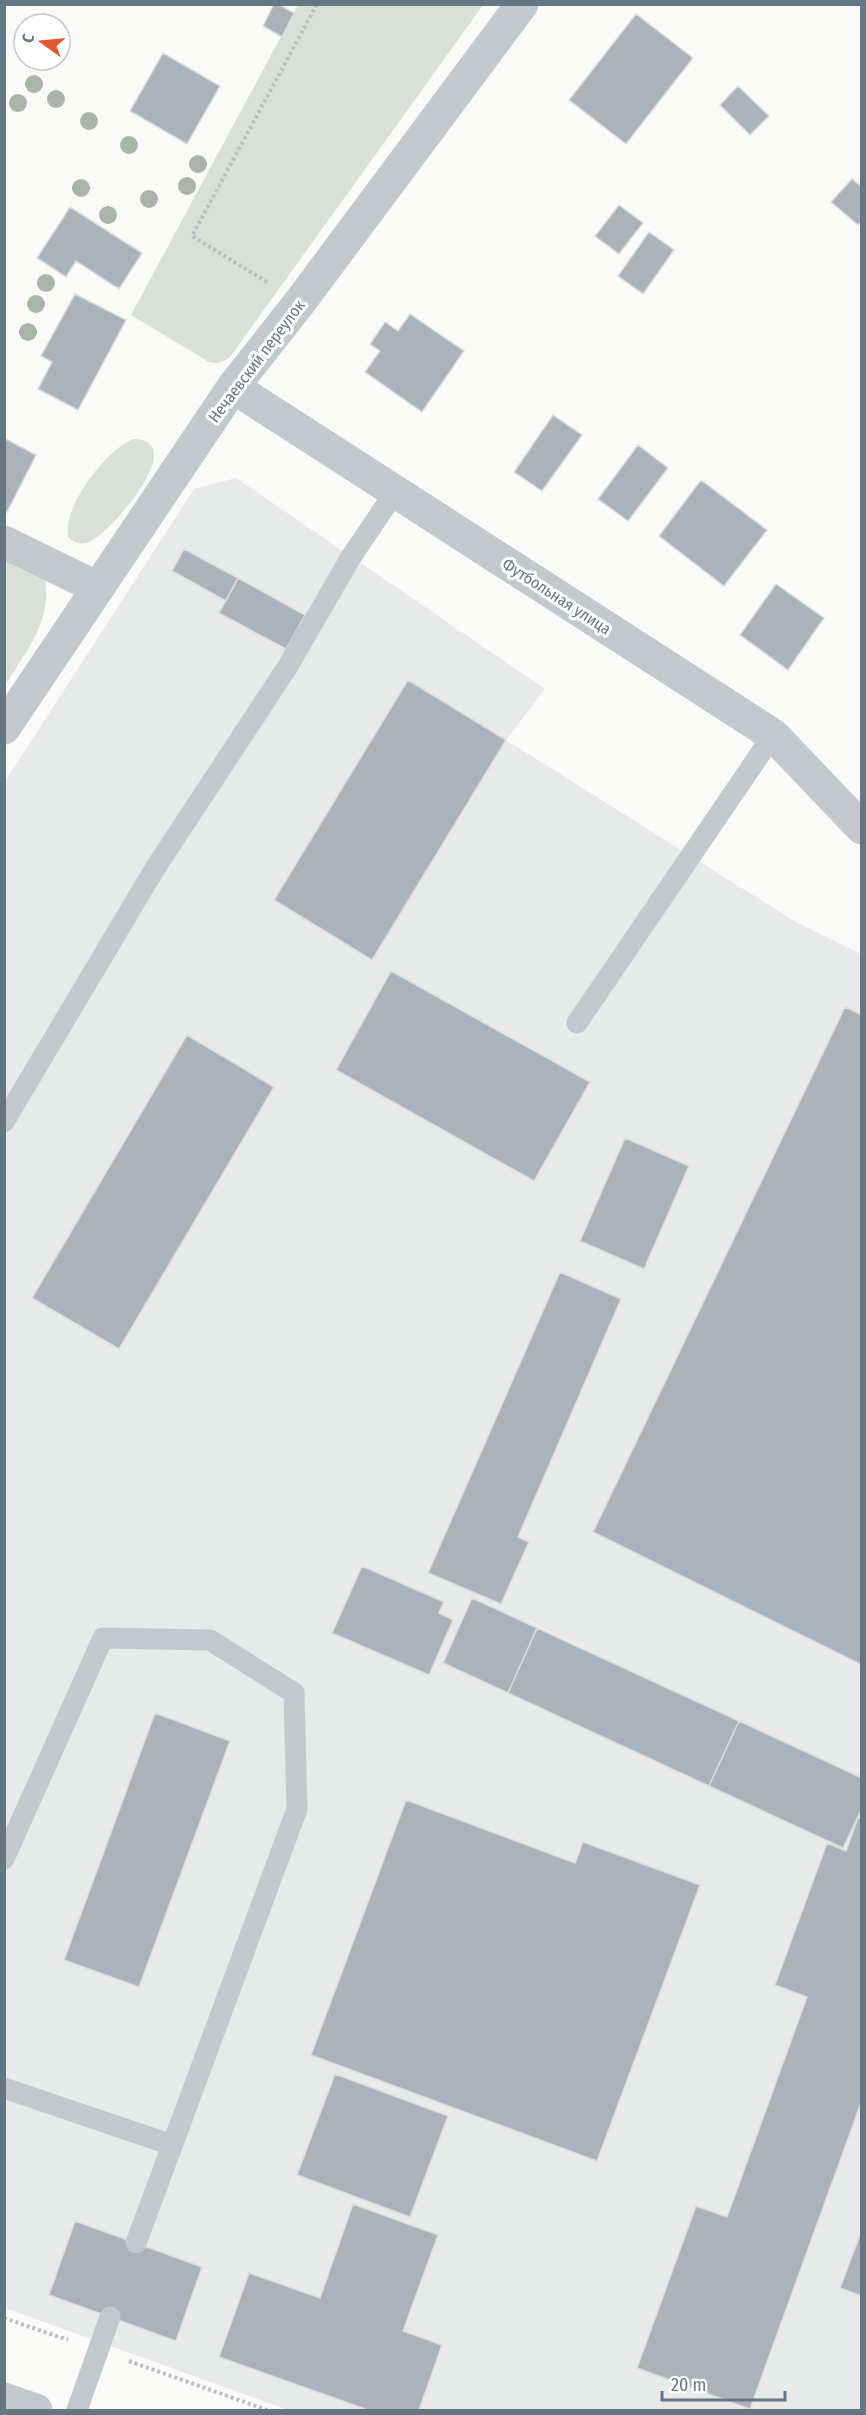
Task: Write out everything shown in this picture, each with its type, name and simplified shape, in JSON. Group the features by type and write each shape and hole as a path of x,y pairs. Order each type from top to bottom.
{"street":[{"name":"Нечаевский переулок","path":"4,728 233,387 300,302 522,4"},
{"name":"Футбольная улица","path":"233,387 772,735 861,828"},
{"path":"4,542 98,588"},
{"path":"4,2399 36,2410"}],"lane":[{"path":"4,1122 154,870 288,666 351,557 395,492"},
{"path":"577,1023 772,735"},
{"path":"4,1858 103,1638 210,1640 294,1693 297,1809 136,2243"},
{"path":"4,2088 172,2145"},
{"path":"76,2410 110,2317"}],"path":[{"path":"300,302 192,236 317,4"},
{"path":"4,2318 267,2410"}],"shaded area":[{"path":"298,5 483,5 230,357 225,361 209,362 131,315"},
{"path":"133,439 149,443 154,454 151,469 141,488 113,523 99,535 86,543 73,541 68,537 68,524 79,496 88,481 110,455"},
{"path":"236,478 545,689 506,740 796,922 861,954 861,2410 288,2410 5,2308 4,783 194,489","holes":["523,1618 710,1712 537,1626"]},
{"path":"5,553 45,579 46,594 45,609 36,635 5,685"}],"building":[{"path":"274,4 294,13 282,37 263,26"},
{"path":"636,14 693,58 626,144 569,100"},
{"path":"163,53 220,86 187,144 130,111"},
{"path":"738,86 769,116 750,135 720,105"},
{"path":"852,179 862,187 862,221 858,225 831,202"},
{"path":"619,205 643,223 619,254 595,236"},
{"path":"70,207 142,253 119,289 76,261 66,277 37,258"},
{"path":"649,232 674,250 643,294 618,276"},
{"path":"75,294 126,320 78,410 38,389 52,362 41,356"},
{"path":"410,314 464,351 422,412 365,372 380,351 370,344 385,322 398,331"},
{"path":"553,415 582,435 542,491 514,472"},
{"path":"4,438 36,455 7,512 4,511"},
{"path":"638,445 668,468 628,521 598,499"},
{"path":"701,480 767,530 724,586 659,536"},
{"path":"184,549 238,578 226,601 172,571"},
{"path":"238,578 305,615 286,649 219,613"},
{"path":"776,584 824,618 788,670 740,635"},
{"path":"408,680 506,740 372,960 274,900"},
{"path":"391,971 590,1082 534,1181 336,1070"},
{"path":"845,1007 862,1015 862,1665 593,1532"},
{"path":"187,1035 274,1087 119,1349 32,1298"},
{"path":"625,1138 689,1166 644,1269 580,1241"},
{"path":"560,1272 621,1299 518,1537 529,1542 501,1604 428,1573"},
{"path":"362,1566 444,1602 439,1613 453,1620 429,1675 332,1633"},
{"path":"472,1598 537,1628 508,1693 443,1663"},
{"path":"537,1628 739,1721 709,1786 508,1693"},
{"path":"155,1713 230,1741 139,1987 64,1960"},
{"path":"739,1721 862,1778 862,1808 843,1848 709,1786"},
{"path":"406,1800 575,1863 583,1842 700,1885 597,2161 311,2055"},
{"path":"858,1818 862,1819 862,2100 750,2409 637,2368 696,2206 727,2217 807,1997 775,1985 827,1843 846,1851"},
{"path":"335,2074 448,2116 410,2217 297,2175"},
{"path":"353,2204 438,2235 403,2331 442,2345 419,2410 368,2410 219,2357 249,2273 320,2298"},
{"path":"75,2221 202,2267 176,2341 49,2295"},
{"path":"862,2230 862,2296 840,2288"}]}
